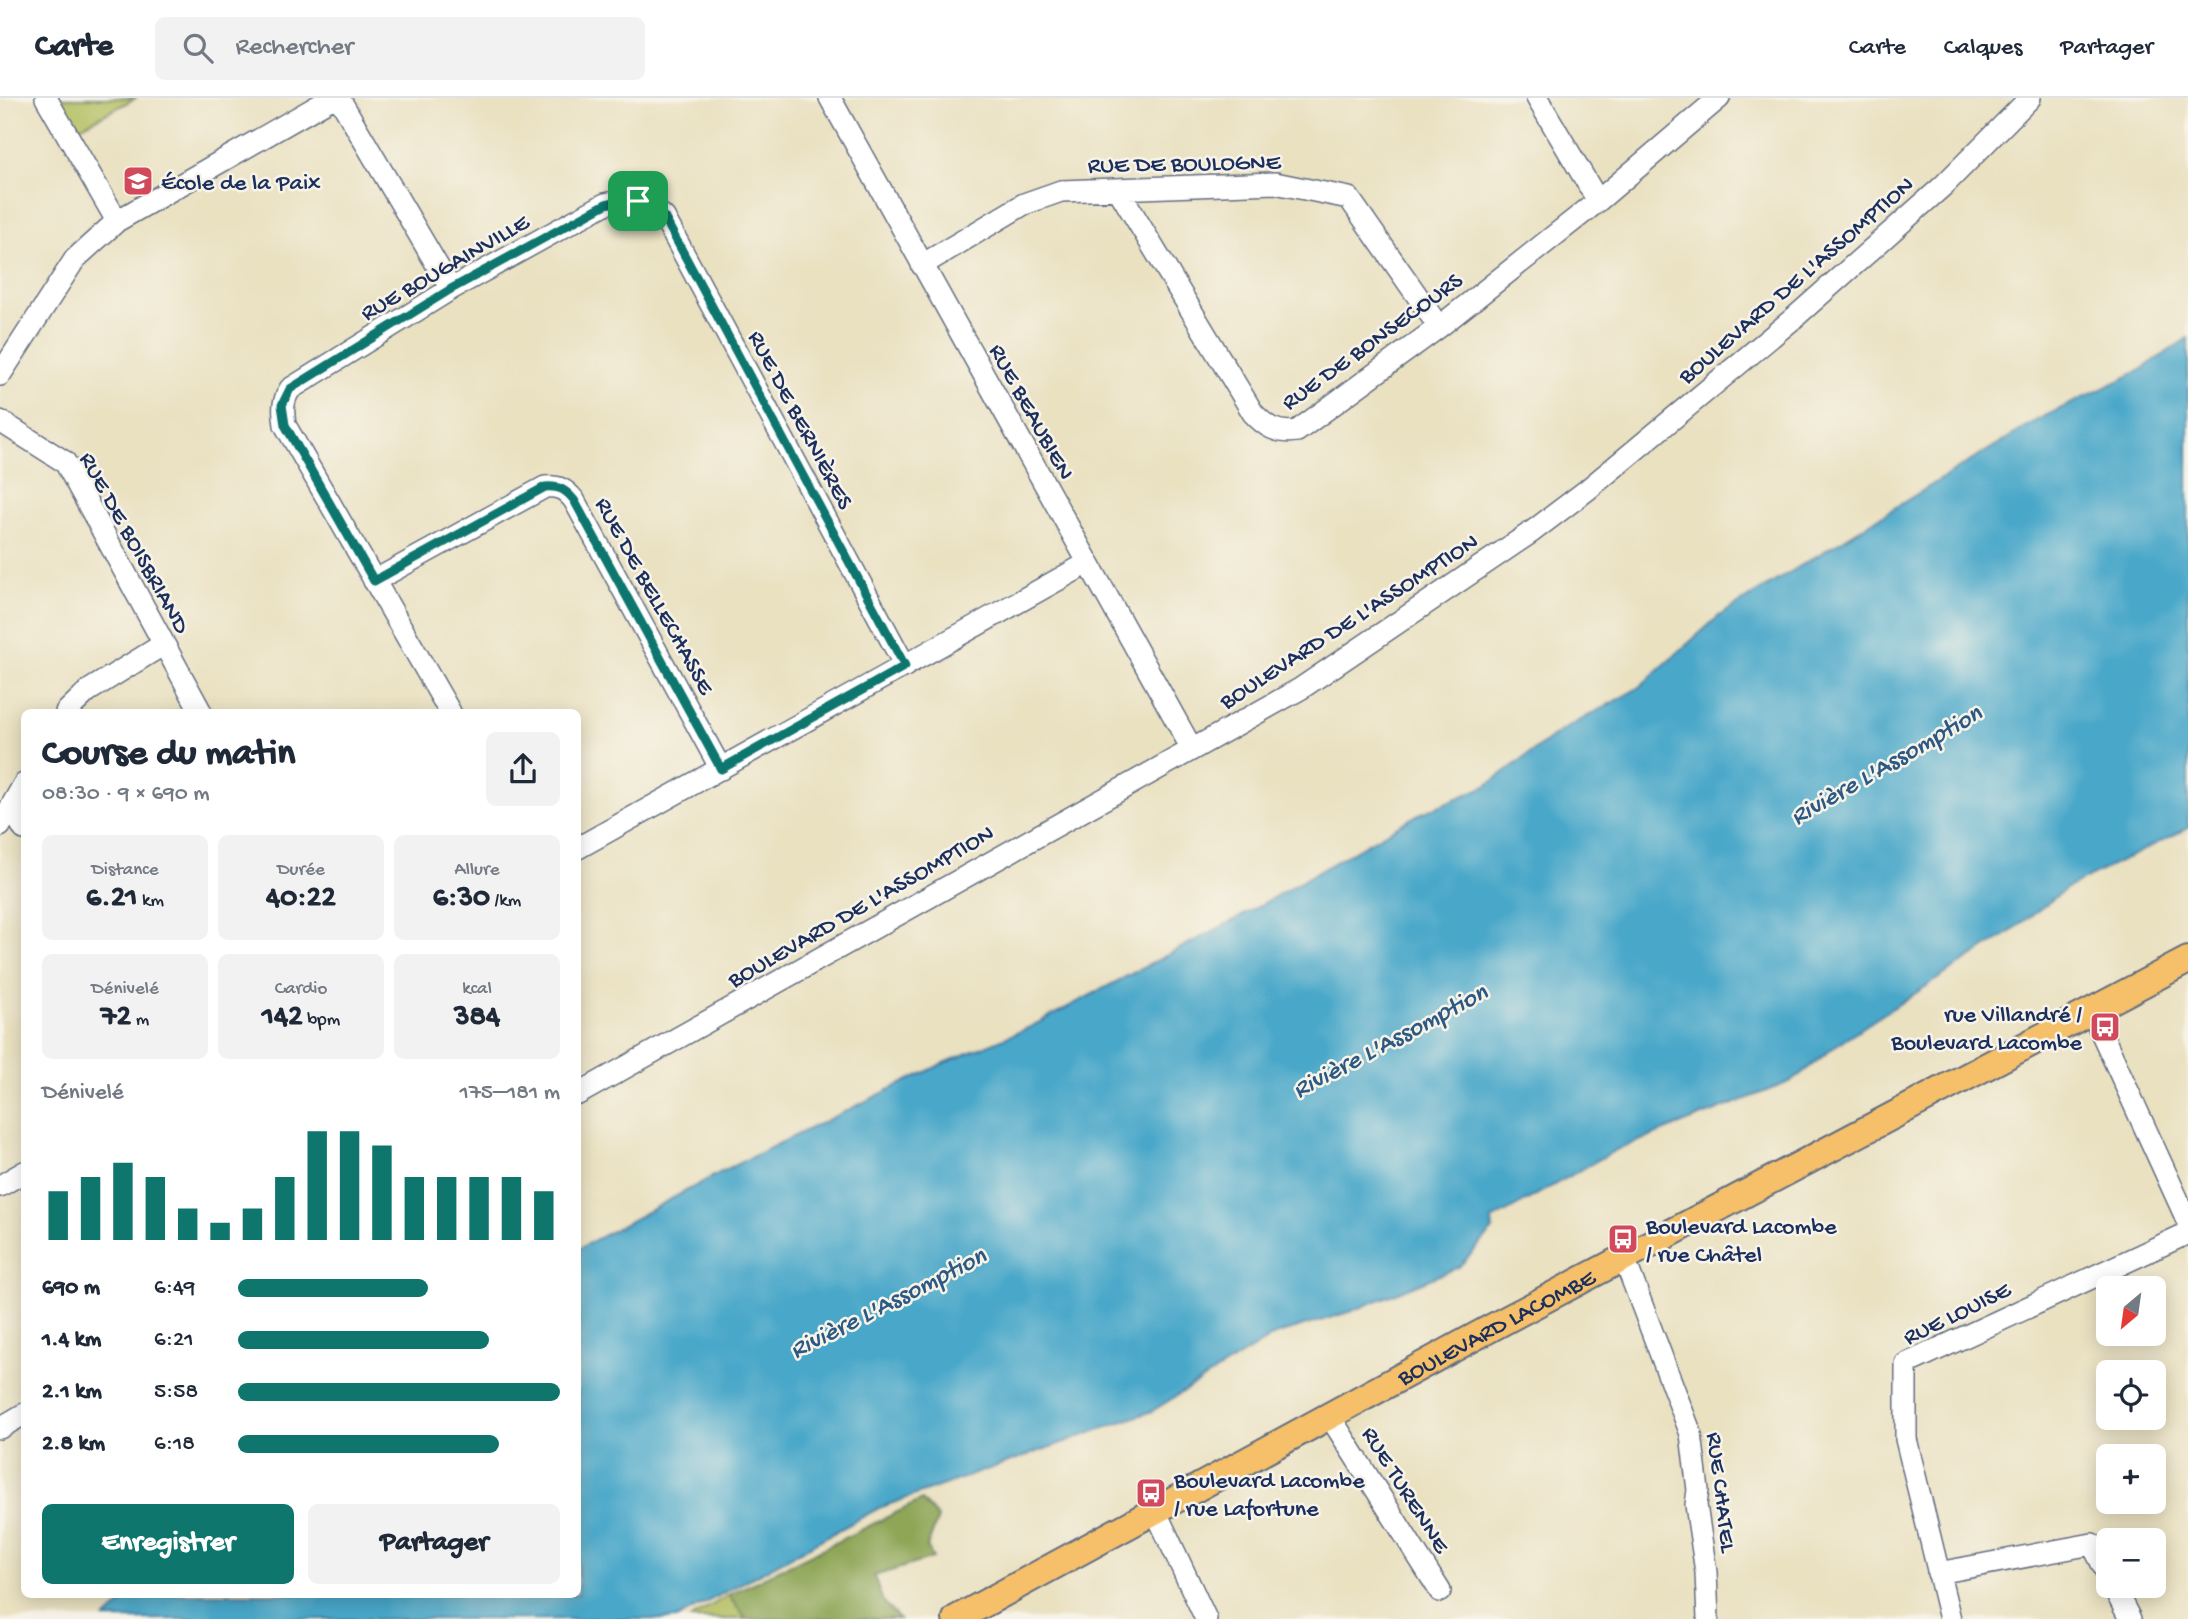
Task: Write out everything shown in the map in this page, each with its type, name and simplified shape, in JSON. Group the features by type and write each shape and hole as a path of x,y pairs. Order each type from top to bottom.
{"main road":[{"name":"BOULEVARD LACOMBE","path":"956,1619 1329,1415 2188,960"}],"street":[{"path":"46,98 117,221"},
{"path":"0,375 75,259 117,221 332,98"},
{"path":"339,98 451,289"},
{"name":"RUE BEAUBIEN","path":"830,98 1192,749"},
{"path":"1537,98 1598,201"},
{"name":"RUE DE BONSECOURS","path":"1118,189 1253,413 1264,425 1282,433 1297,430 1439,327 1598,201 1719,98"},
{"name":"BOULEVARD DE L'ASSOMPTION","path":"581,1092 1300,688 1533,531 1587,490 1843,274 1944,185 2030,98"},
{"name":"RUE DE BOULOGNE","path":"922,265 1024,204 1061,191 1275,183 1349,198 1439,327"},
{"name":"RUE BOUGAINVILLE","path":"374,581 285,425 282,405 290,389 451,289 606,204 627,199 647,202"},
{"name":"RUE DE BERNIÈRES","path":"647,202 664,217 905,666"},
{"name":"RUE DE BOISBRIAND","path":"0,421 65,462 199,709"},
{"name":"RUE DE BELLECHASSE","path":"374,581 545,487 555,486 566,490 574,500 721,769"},
{"path":"581,846 1088,563"},
{"path":"374,581 448,709"},
{"path":"68,709 88,691 164,644"},
{"path":"0,826 21,790"},
{"path":"12,807 21,824"},
{"path":"2091,1010 2188,1222"},
{"path":"0,1186 21,1174"},
{"name":"RUE LOUISE","path":"1950,1619 1906,1439 1906,1364 2188,1233"},
{"name":"RUE CHATEL","path":"1624,1258 1691,1434 1698,1490 1696,1505 1706,1572 1708,1619"},
{"name":"RUE TURENNE","path":"1329,1415 1440,1591"},
{"path":"0,1428 21,1416"},
{"path":"1155,1510 1206,1619"},
{"path":"1938,1573 2092,1544 2096,1552"},
{"path":"2119,1598 2130,1619"}],"green space":[{"path":"48,98 136,98 67,134"},
{"path":"922,1500 938,1518 927,1547 933,1558 874,1576 883,1602 899,1619 746,1619 728,1595"},
{"path":"728,1595 746,1619 690,1619"}],"water":[{"name":"Rivière L'Assomption","path":"2188,338 2188,828 2067,888 2009,933 1843,1040 1792,1081 1616,1150 1492,1220 1493,1230 1459,1267 1352,1311 1275,1335 1152,1411 879,1508 676,1619 105,1619 128,1598 581,1598 581,1247 723,1171 942,1064 1028,1028 1238,918 1417,815 1486,786 1559,732 1638,688 1719,616 2039,419 2139,371"}],"place":[{"name":"École de la Paix","path":"138,181"},
{"name":"rue Villandré / Boulevard Lacombe","path":"2105,1027"},
{"name":"Boulevard Lacombe / rue Châtel","path":"1623,1239"},
{"name":"Boulevard Lacombe / rue Lafortune","path":"1151,1493"}],"route":[{"path":"627,199 638,201 647,202 664,217 905,666 721,769 574,500 566,490 555,486 545,487 374,581 285,425 282,405 290,389 451,289 606,204 627,199"}]}
